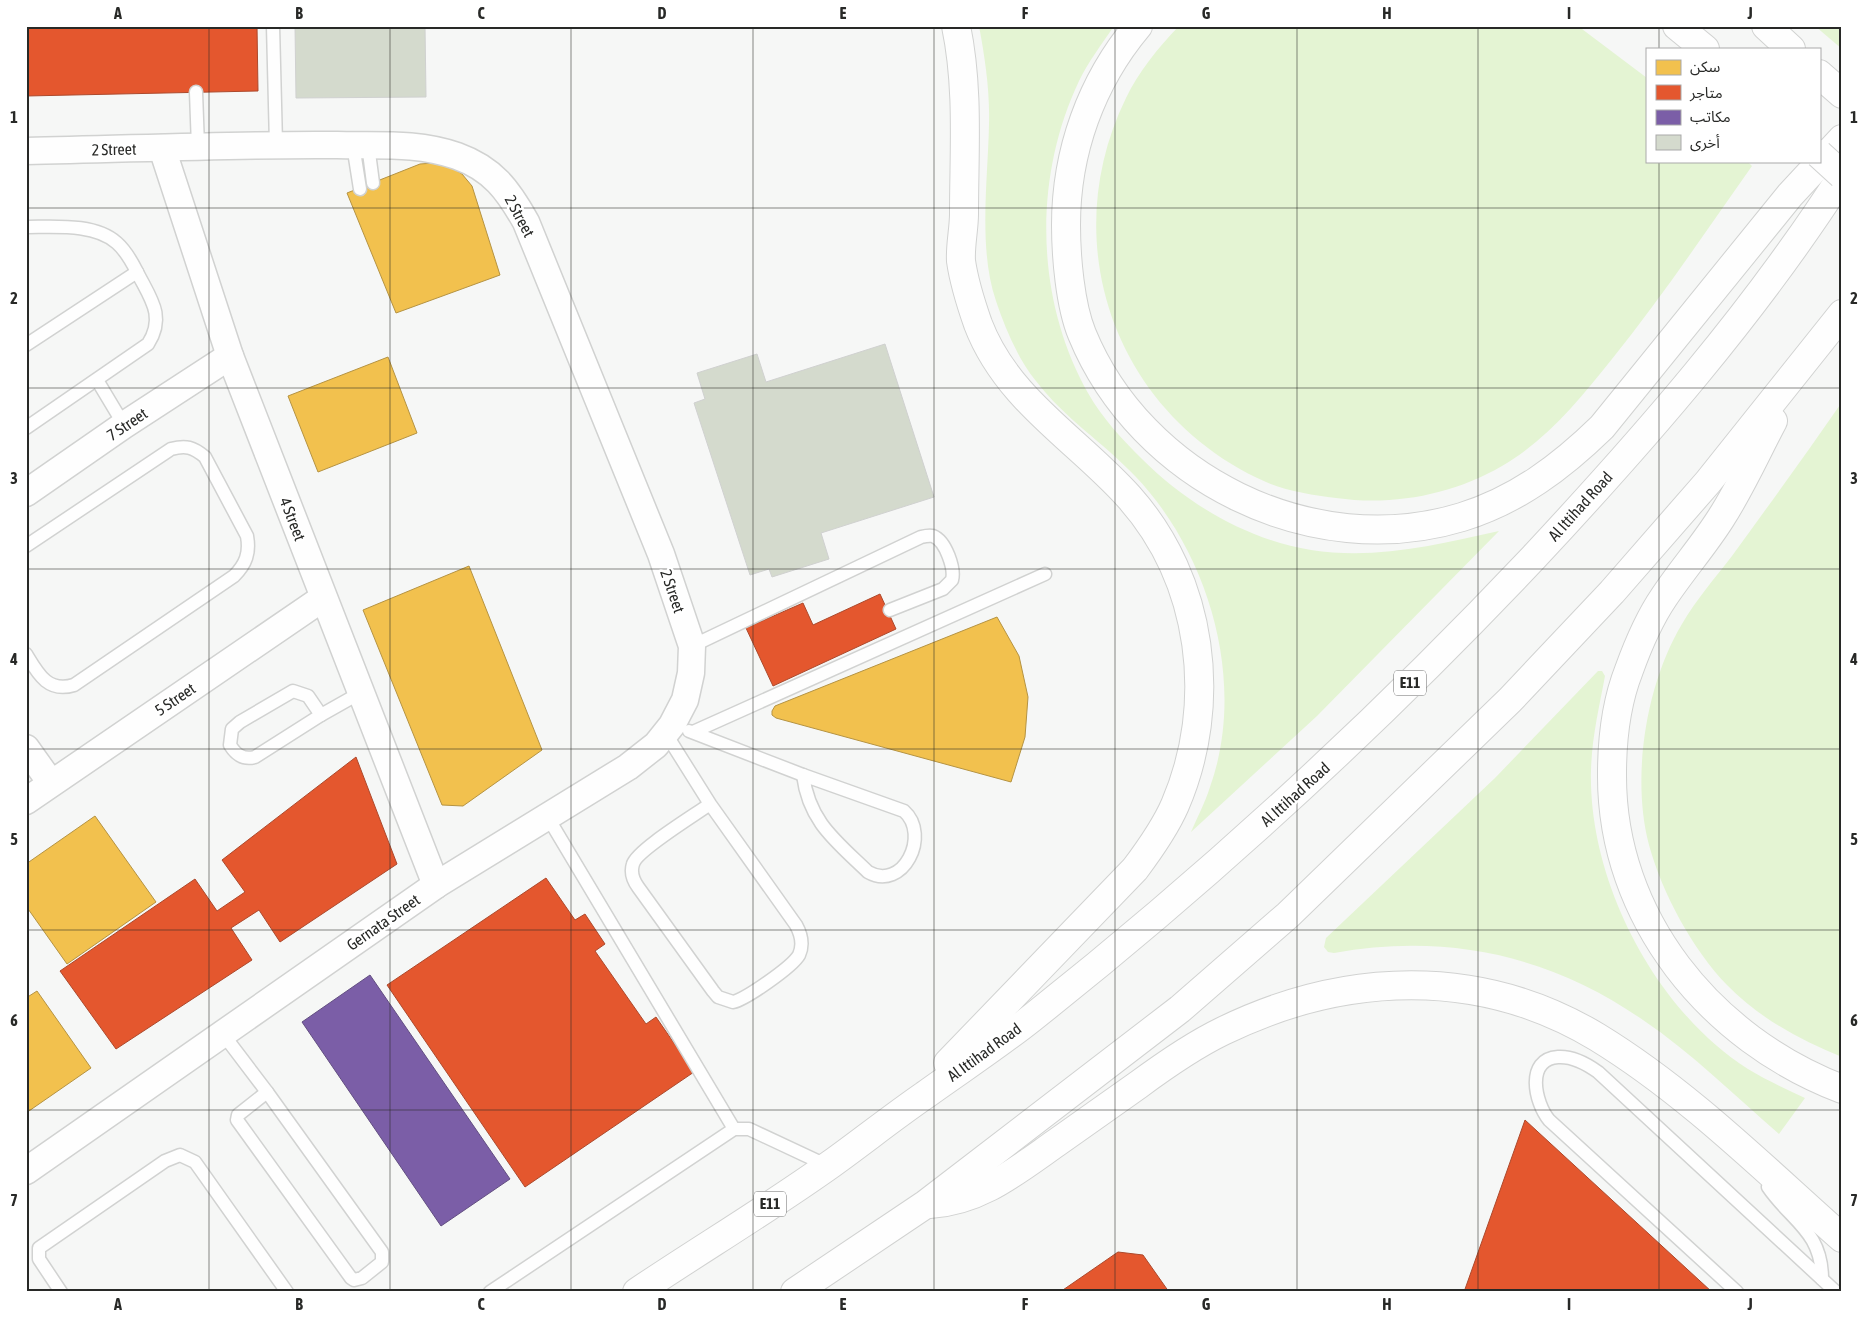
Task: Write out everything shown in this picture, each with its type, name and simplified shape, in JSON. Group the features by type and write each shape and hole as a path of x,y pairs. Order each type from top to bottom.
{"main road":[{"path":"900,1113 1135,869 1165,823 1187,772 1196,736 1200,699 1199,662 1184,591 1169,557 1155,533 1128,496 1015,388 995,358 979,327 968,294 961,259 965,90 962,54 956,26"},
{"path":"1138,26 1119,49 1098,86 1082,124 1071,165 1066,207 1066,248 1081,332 1100,370 1123,404 1151,436 1183,464 1217,487 1255,506 1295,520 1336,528 1378,530 1420,526 1462,517 1501,502 1538,482 1572,457 1602,427 1790,195 1842,139"},
{"path":"1766,26 1790,48"},
{"path":"1820,75 1842,94"},
{"path":"1820,155 1842,175"},
{"name":"Al Ittihad Road","path":"637,1292 828,1166 1030,1020 1239,844 1340,753 1500,592 1582,506 1647,431 1778,268 1808,229 1842,175"},
{"path":"795,1292 926,1204 1180,1009 1288,914 1388,820 1510,700 1612,592 1708,482 1842,314"},
{"path":"1800,368 1729,505 1664,598 1644,634 1628,672 1617,711 1612,752 1612,793 1617,834 1630,881 1642,912 1662,948 1687,981 1716,1011 1777,1059 1812,1078 1842,1089"},
{"path":"926,1204 949,1203 972,1196 1005,1179 1180,1055 1222,1032 1266,1012 1310,998 1357,988 1408,985 1458,987 1511,998 1550,1012 1595,1036 1630,1058 1695,1109 1842,1238"}],"street":[{"name":"2 Street","path":"26,151 276,144 425,146 458,156 486,170 509,192 526,222 661,554 692,646"},
{"name":"4 Street","path":"162,148 230,356 436,885"},
{"name":"7 Street","path":"26,493 124,425 230,356"},
{"name":"5 Street","path":"26,800 323,598"},
{"name":"Gernata Street","path":"26,1171 436,885 628,767 677,730 692,673 692,646"},
{"path":"26,748 51,784"}],"lane":[{"path":"273,26 276,144"},
{"path":"196,92 198,147"},
{"path":"360,145 373,183"},
{"path":"360,145 360,189"},
{"path":"26,227 64,228 98,233 118,244 137,272 156,310 157,322 154,334 148,344 26,428"},
{"path":"26,344 137,272"},
{"path":"97,380 124,425"},
{"path":"26,546 170,449 183,446 196,449 205,457 247,536 248,545 245,562 234,576 74,685 56,687 48,683 41,678 26,654"},
{"path":"692,646 921,537 932,536 938,539 953,568 952,580 943,588 890,610"},
{"path":"677,730 1045,574"},
{"path":"321,715 304,693 287,692 236,725 230,734 230,745 240,757 255,757 321,715 360,693"},
{"path":"677,730 804,775 904,811 914,823 916,833 906,865 896,873 882,877 868,872 825,831 808,798 804,775"},
{"path":"677,730 710,804 796,925 802,939 802,947 795,960 746,997 733,1002 718,997 638,887 632,872 633,864 643,851 710,804"},
{"path":"547,816 734,1129"},
{"path":"224,1034 267,1092 382,1252 382,1262 362,1278 354,1280 349,1275 237,1120 238,1115 267,1092"},
{"path":"1737,1292 1549,1120 1540,1106 1535,1089 1537,1074 1545,1062 1551,1058 1566,1057 1583,1063 1598,1072 1829,1285"},
{"path":"490,1292 734,1129 749,1129 828,1166"},
{"path":"61,1292 39,1259 39,1248 165,1161 180,1156 195,1162 287,1292"},
{"path":"1758,1164 1772,1192 1811,1235 1819,1252 1829,1285"},
{"path":"1829,1285 1842,1280"}],"green space":[{"path":"979,26 1114,26 1079,81 1064,118 1054,157 1048,198 1046,238 1050,279 1058,318 1071,357 1088,393 1106,420 1142,459 1179,491 1220,518 1264,538 1311,550 1359,553 1405,550 1499,531 1317,716 1191,832 1208,793 1220,747 1224,706 1222,664 1215,623 1202,582 1184,544 1162,508 1124,465 1047,394 1023,363 1004,322 990,281 987,259 985,214 989,99"},
{"path":"1179,26 1578,26 1646,77 1646,162 1748,162 1752,166 1666,288 1612,359 1562,418 1534,444 1502,466 1483,476 1443,491 1422,496 1379,500 1318,496 1266,482 1214,453 1171,415 1137,370 1113,320 1099,267 1097,211 1105,154 1131,88"},
{"path":"1815,26 1842,26 1842,49"},
{"path":"1842,402 1842,1057 1811,1043 1766,1018 1739,997 1714,971 1702,955 1670,901 1649,845 1644,818 1642,761 1645,732 1659,674 1682,624 1693,606 1732,556"},
{"path":"1598,671 1602,671 1605,676 1593,746 1591,770 1593,812 1601,855 1615,897 1633,938 1656,977 1683,1012 1714,1043 1748,1069 1805,1098 1779,1134 1661,1033 1608,998 1571,979 1534,965 1496,955 1456,948 1376,947 1334,953 1328,952 1324,947 1326,938 1495,778"}],"building: سكن":[{"path":"434,163 449,166 462,174 472,186 500,275 396,313 347,193 420,164"},
{"path":"388,357 417,433 318,472 288,396"},
{"path":"469,566 542,750 463,806 442,805 363,610"},
{"path":"997,617 1019,656 1028,697 1025,737 1011,782 776,718 772,715 775,706"},
{"path":"95,816 156,902 67,964 26,906 26,864"},
{"path":"37,991 91,1068 26,1113 26,998"}],"building: متاجر":[{"path":"26,26 257,26 258,91 26,96"},
{"path":"880,594 896,629 773,686 746,628 803,603 813,625"},
{"path":"356,757 397,864 280,942 259,910 231,928 252,960 116,1049 60,971 195,879 217,911 245,892 222,860"},
{"path":"546,878 575,920 585,914 605,944 595,951 646,1024 656,1017 694,1072 525,1187 387,985"},
{"path":"1525,1120 1712,1292 1464,1292"},
{"path":"1118,1252 1143,1255 1169,1292 1060,1292"}],"building: مكاتب":[{"path":"370,975 510,1179 441,1226 302,1022"}],"building: أخرى":[{"path":"295,26 425,26 426,97 296,98"},
{"path":"885,344 934,497 821,533 829,559 772,577 769,569 750,575 694,403 705,399 697,373 757,354 766,382"}]}
